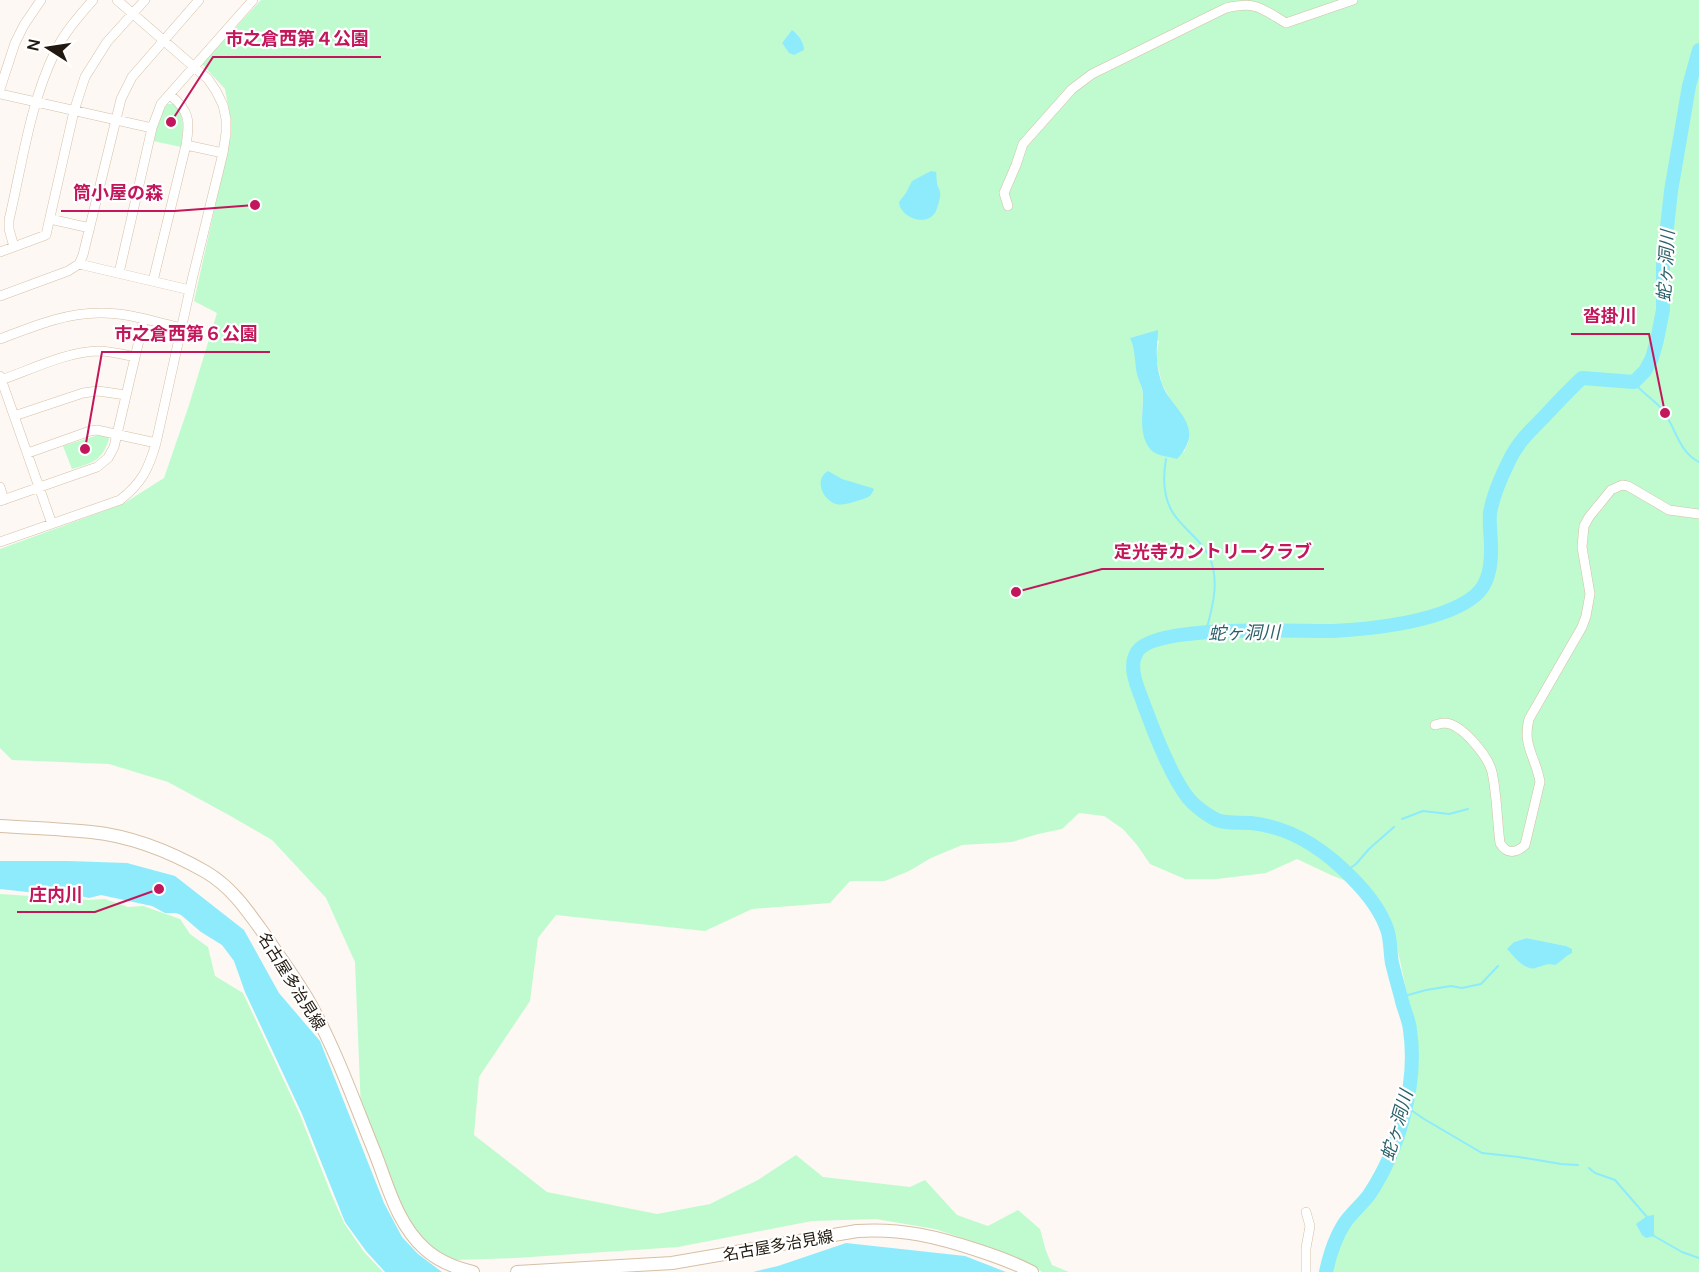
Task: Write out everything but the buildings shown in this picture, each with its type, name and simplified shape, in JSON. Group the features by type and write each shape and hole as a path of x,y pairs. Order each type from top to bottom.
{"main road":[{"name":"名古屋多治見線","path":"0,826 92,832 121,837 167,852 207,873 232,892 244,905 293,977 322,1026 378,1159 389,1191 405,1224 416,1239 434,1256 473,1272"},
{"name":"名古屋多治見線","path":"517,1272 672,1263 857,1231 886,1230 922,1234 954,1243 1001,1258 1032,1272"}],"street":[{"path":"0,89 15,43 41,0"},
{"path":"14,247 9,220 44,76 56,50 93,0"},
{"path":"0,542 120,500 139,482 148,468 223,153 226,119 223,105 208,79 117,0"},
{"path":"0,252 46,235 74,111 85,77 107,42 145,0"},
{"path":"0,296 54,277 79,264 121,99 132,77 199,0"},
{"path":"119,273 152,128 161,104 253,0"},
{"path":"1008,206 1004,193 1023,144 1072,89 1092,74 1226,8 1244,4 1253,5 1286,23 1353,0"},
{"path":"0,94 152,128"},
{"path":"153,281 189,127 182,106 170,95"},
{"path":"186,145 223,153"},
{"path":"50,219 90,228"},
{"path":"79,264 190,290"},
{"path":"0,339 59,318 102,312 182,328"},
{"path":"0,487 2,500 97,467 108,458 114,447 144,319"},
{"path":"52,524 1,378 86,352 111,352 135,357"},
{"path":"14,416 83,393 110,392 126,395"},
{"path":"28,453 98,430 156,442"},
{"path":"1435,725 1443,723 1461,730 1483,755 1492,772 1500,843 1503,848 1518,851 1525,845 1540,782 1527,745 1529,719 1582,627 1589,603 1589,582 1582,547 1584,526 1611,490 1622,485 1628,486 1669,510 1699,514"},
{"path":"1306,1212 1310,1226 1306,1248 1306,1272"}],"green space":[{"path":"261,0 1699,0 1699,1272 1330,1272 1343,1232 1375,1195 1398,1144 1413,1093 1416,1036 1393,928 1368,889 1297,859 1266,873 1217,879 1185,879 1150,864 1123,829 1104,816 1079,813 1062,829 1012,842 962,845 885,881 850,881 830,903 752,909 705,931 556,915 538,938 530,1001 479,1077 474,1135 547,1192 657,1214 710,1204 758,1180 796,1155 823,1177 910,1187 925,1180 957,1215 988,1226 1018,1210 1040,1229 1052,1265 1069,1272 1042,1272 989,1247 935,1229 876,1219 812,1221 678,1247 516,1258 453,1260 425,1244 409,1224 361,1110 355,962 326,898 272,840 168,782 109,764 12,760 0,748 0,549 123,504 164,478 217,313 194,301 231,135 231,121 225,89 202,64","holes":["792,31 802,42 791,54 782,43","1144,334 1159,341 1156,357 1162,384 1189,433 1184,452 1142,418 1143,395 1135,361 1135,348 1131,338","1525,938 1566,946 1547,963 1537,968 1514,942"]},
{"path":"167,104 174,104 180,114 183,124 181,147 153,141 160,117"},
{"path":"105,433 109,439 99,457 91,463 72,469 63,446"},
{"path":"0,894 105,899 128,907 143,906 180,919 190,934 208,947 215,976 243,993 300,1115 344,1223 364,1252 383,1272 0,1272"}],"water":[{"path":"792,30 800,38 804,50 794,55 789,53 782,43"},
{"path":"931,171 936,172 940,192 938,207 927,219 915,219 904,213 899,202 912,181"},
{"path":"1158,330 1157,361 1161,381 1188,427 1189,436 1186,447 1177,459 1154,452 1144,438 1143,393 1130,338"},
{"path":"828,471 842,479 874,489 865,499 836,504 827,498 822,489 821,479"},
{"path":"0,861 127,863 175,876 244,930 279,993 320,1041 384,1203 402,1237 418,1254 442,1272 385,1272 345,1222 302,1114 245,992 234,961 222,945 201,932 181,915 165,913 152,906 101,895 89,898 0,889"},
{"path":"1526,938 1566,946 1572,949 1572,953 1555,965 1527,967 1507,949 1514,942"},
{"path":"1654,1215 1654,1236 1646,1238 1636,1224 1647,1216"},
{"path":"846,1243 965,1256 1006,1272 753,1272"}],"waterway":[{"name":"蛇ヶ洞川","path":"1326,1272 1339,1233 1346,1221 1369,1195 1389,1158 1404,1116 1408,1094 1412,1051 1410,1030 1392,963 1387,929 1377,908 1363,889 1319,849 1280,829 1266,825 1217,820 1192,802 1176,779 1153,728 1135,679 1134,658 1137,652 1149,643 1170,637 1229,631 1333,631 1375,628 1429,617 1454,608 1474,597 1489,572 1491,561 1490,513 1493,500 1506,467 1520,443 1582,378 1634,382 1645,371 1652,358 1663,310 1663,264 1671,191 1689,86 1699,50"},
{"path":"1634,382 1661,408 1682,446 1692,458 1699,462"},
{"path":"1166,459 1165,486 1170,507 1178,520 1206,552 1213,568 1214,592 1206,632"},
{"path":"1402,819 1423,811 1449,814 1468,809"},
{"path":"1345,872 1394,827"},
{"path":"1401,997 1426,990 1451,986 1462,988 1481,984 1498,966"},
{"path":"1405,1108 1482,1153 1578,1165"},
{"path":"1589,1168 1595,1173 1615,1180 1647,1217"},
{"path":"1653,1234 1682,1252 1699,1258"}],"place":[{"name":"市之倉西第４公園","path":"171,122"},
{"name":"筒小屋の森","path":"255,205"},
{"name":"沓掛川","path":"1665,413"},
{"name":"市之倉西第６公園","path":"85,449"},
{"name":"定光寺カントリークラブ","path":"1016,592"},
{"name":"庄内川","path":"159,889"}]}
